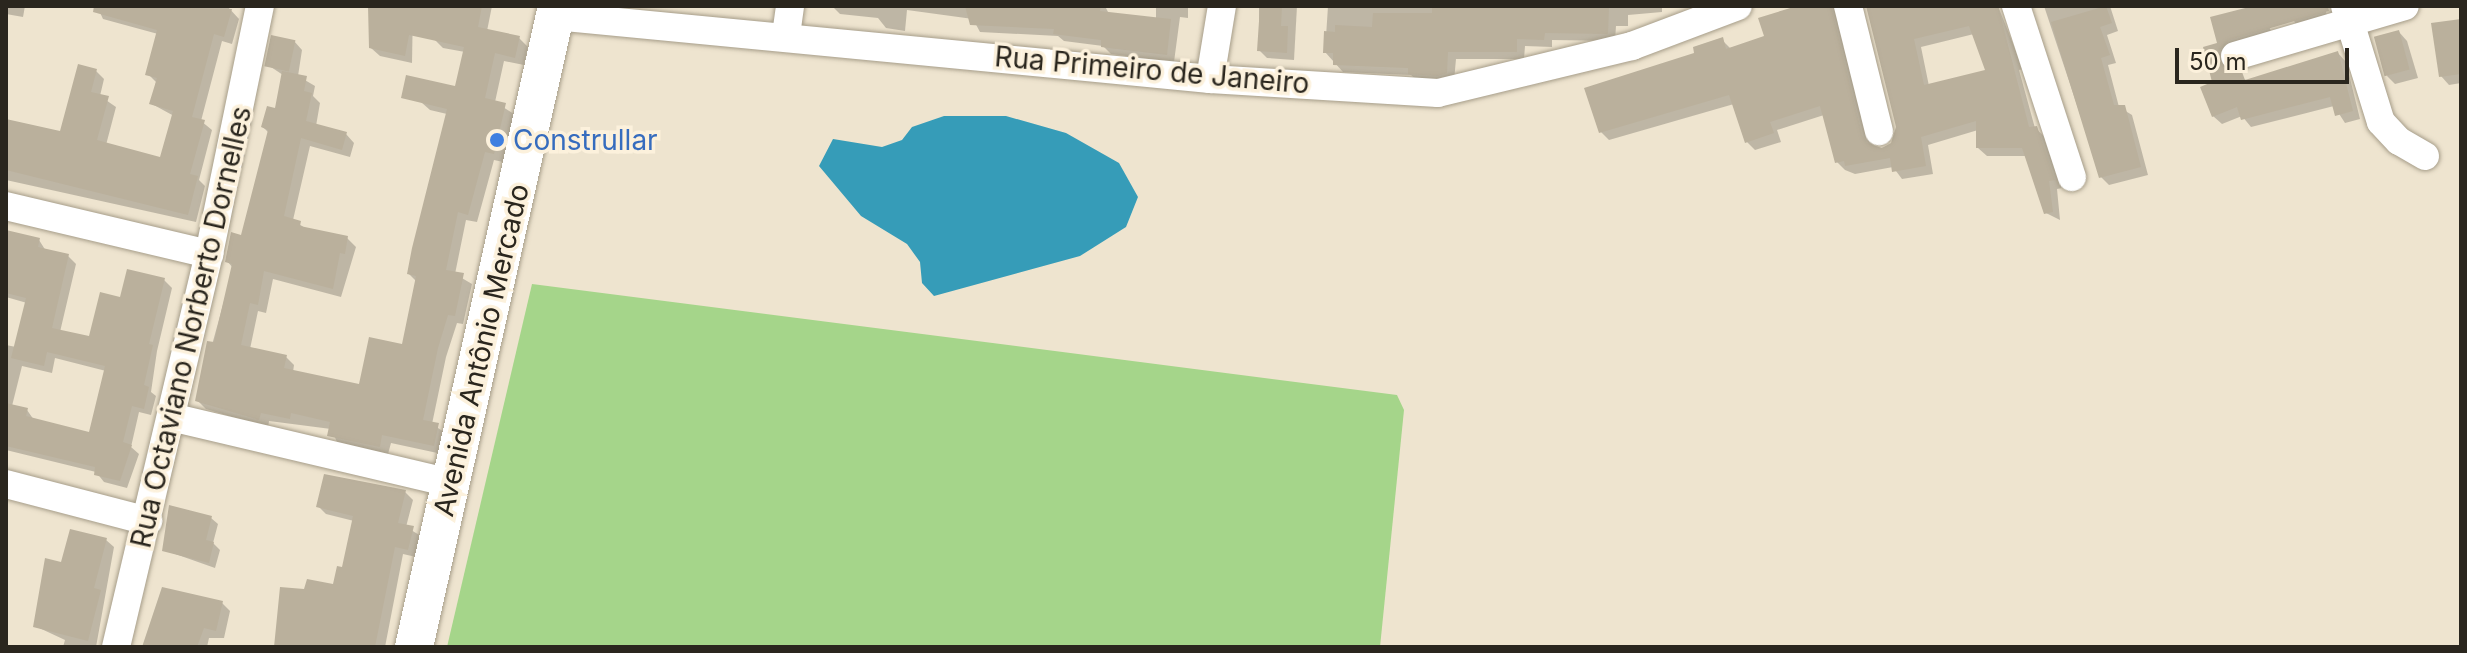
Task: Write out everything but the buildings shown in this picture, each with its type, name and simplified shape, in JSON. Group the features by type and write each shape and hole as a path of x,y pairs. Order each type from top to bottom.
{"street":[{"name":"Rua Octaviano Norberto Dornelles","path":"116,647 209,254 260,6"},
{"path":"786,35 790,6"},
{"path":"1210,79 1222,6"},
{"name":"Rua Primeiro de Janeiro","path":"556,11 1210,79 1438,93 1632,46 1738,6"},
{"path":"1848,6 1879,131"},
{"path":"2016,6 2072,177"},
{"path":"2235,56 2348,13 2405,6"},
{"name":"Avenida Antônio Mercado","path":"414,647 556,11"},
{"path":"2348,13 2381,122 2399,141 2425,156"},
{"path":"6,206 209,254"},
{"path":"171,417 450,483"},
{"path":"6,484 148,521"}],"green space":[{"path":"532,284 1397,395 1404,410 1380,647 447,647"}],"water":[{"path":"944,116 1006,116 1066,133 1119,163 1138,197 1126,227 1080,256 934,296 922,283 920,262 907,244 861,216 819,166 833,139 882,147 902,140 912,127"}],"place":[{"name":"Construllar","path":"497,140"}]}
